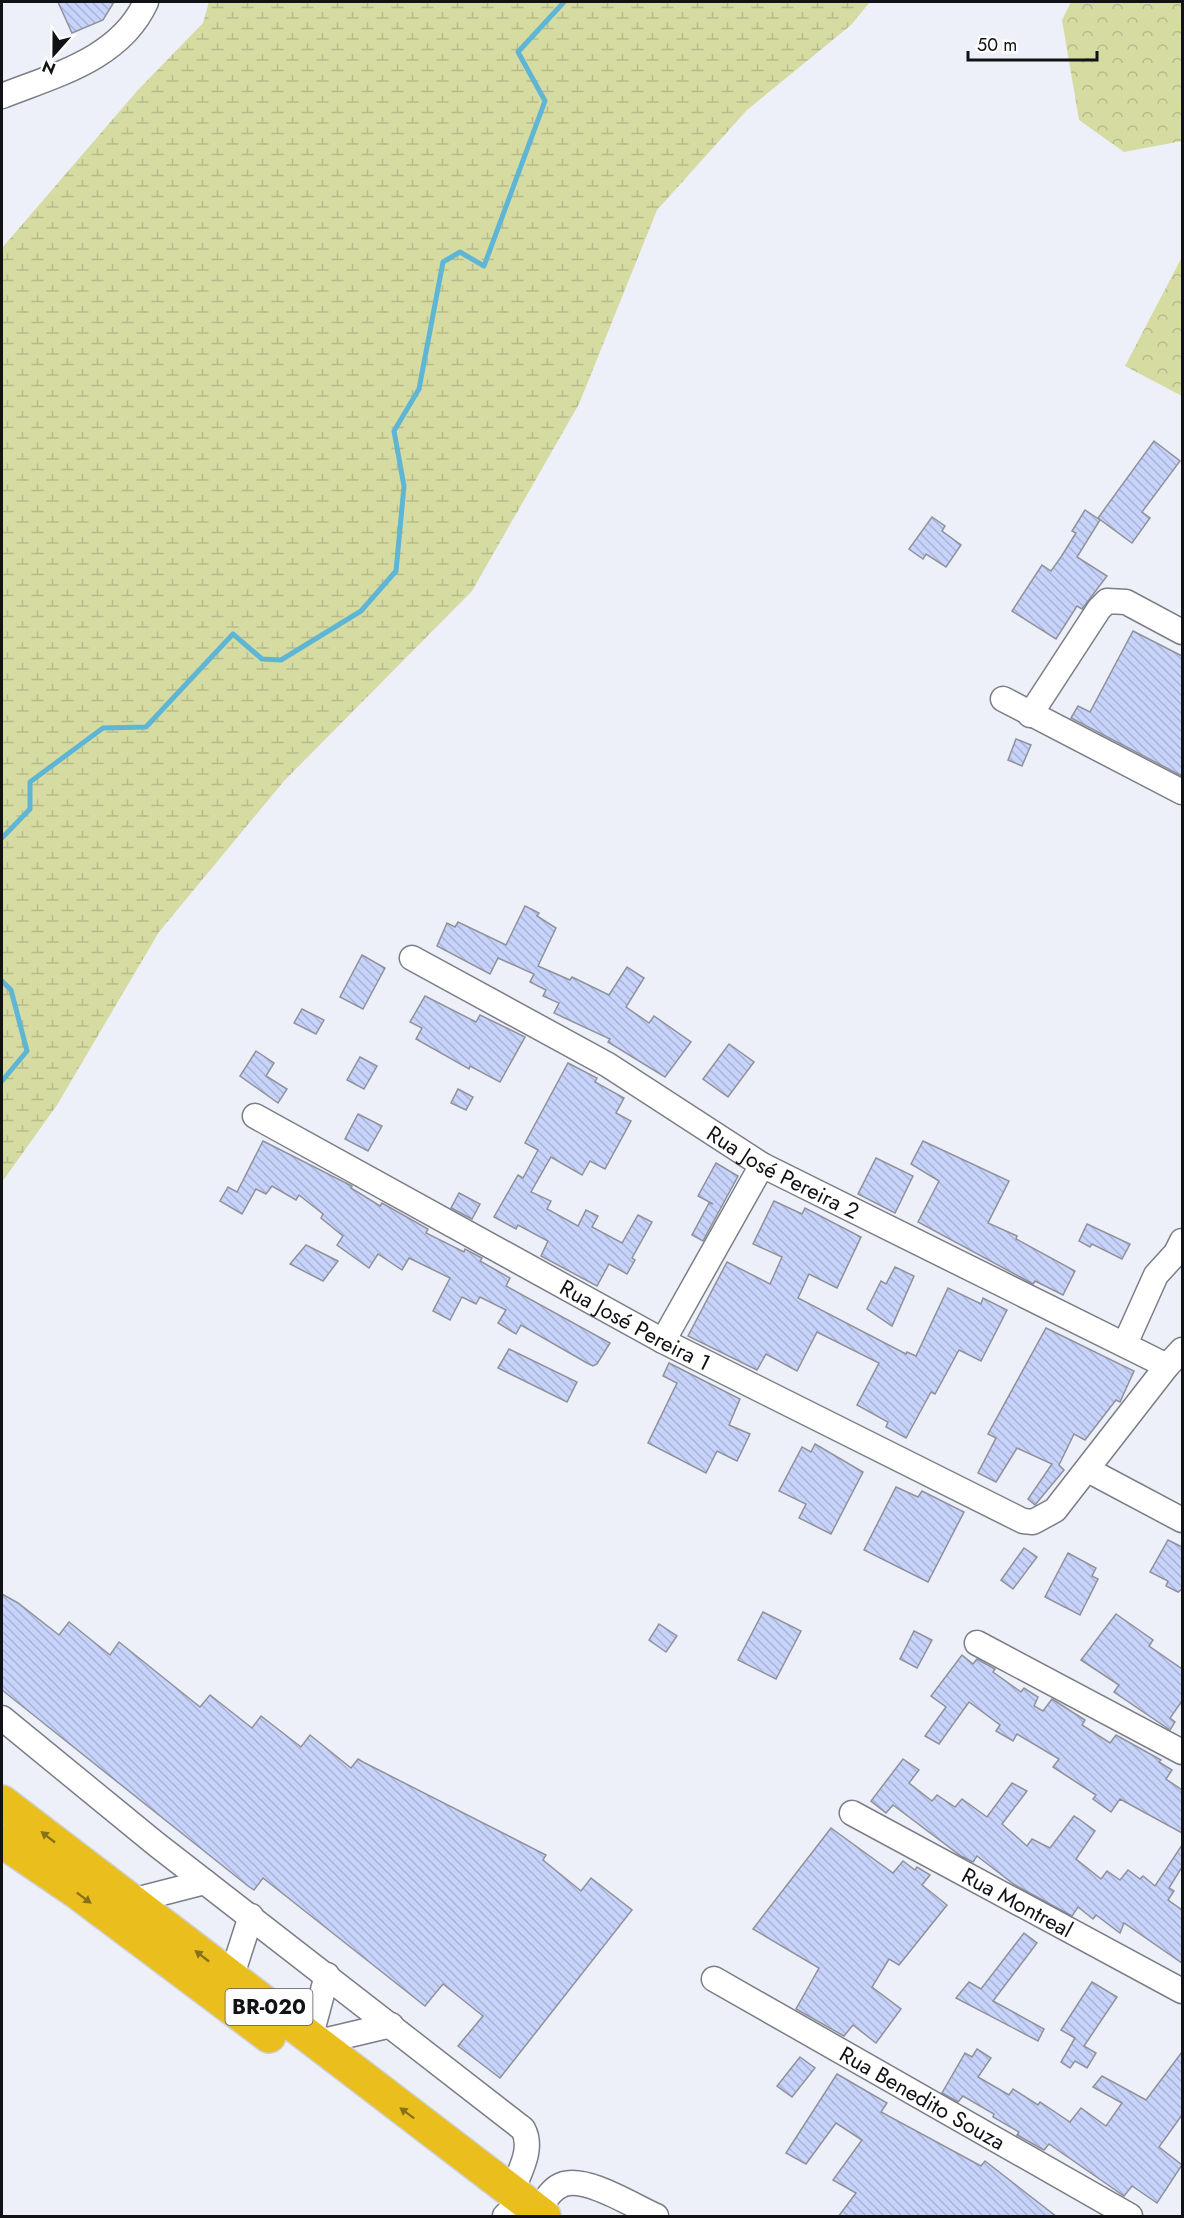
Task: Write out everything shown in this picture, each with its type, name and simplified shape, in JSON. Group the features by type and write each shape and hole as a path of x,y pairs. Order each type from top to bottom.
{"highway":[{"name":"BR-020","path":"2,1802 312,2041 520,2211"},
{"name":"BR-020","path":"2,1841 520,2211"}],"street":[{"path":"2,96 84,64 118,41 146,2"},
{"path":"1030,714 1099,609 1107,601 1126,602 1182,632"},
{"path":"1003,699 1182,792"},
{"name":"Rua José Pereira 2","path":"412,958 608,1065 762,1164 1125,1344 1175,1358"},
{"name":"Rua José Pereira 1","path":"255,1116 663,1341 1023,1521 1033,1522 1055,1510 1088,1470"},
{"path":"663,1341 762,1164"},
{"path":"1125,1344 1156,1275 1176,1253 1182,1241"},
{"path":"1175,1358 1088,1470 1182,1520"},
{"path":"977,1643 1182,1752"},
{"path":"2,1718 205,1881 523,2129 529,2140 520,2211"},
{"name":"Rua Montreal","path":"852,1813 1182,1991"},
{"path":"131,1901 205,1881"},
{"path":"231,1978 250,1916"},
{"path":"327,1975 312,2041 391,2025"},
{"name":"Rua Benedito Souza","path":"714,1979 1130,2217"},
{"path":"520,2211 563,2184 582,2182 656,2217"}],"green space":[{"path":"209,2 870,2 851,25 747,110 657,210 579,404 472,591 284,781 159,932 57,1105 2,1182 2,248 137,91 203,23"},
{"path":"1071,2 1182,2 1182,141 1124,152 1079,120 1062,20"},
{"path":"1182,257 1182,396 1125,366"}],"building":[{"path":"58,2 114,2 103,20 72,33"},
{"path":"1154,441 1180,461 1142,512 1150,518 1132,543 1098,518"},
{"path":"1085,510 1100,520 1077,557 1107,576 1082,609 1077,606 1056,639 1012,611 1042,565 1051,571 1076,533 1072,531"},
{"path":"932,517 945,526 942,531 961,545 946,567 926,554 923,559 909,549"},
{"path":"1133,631 1182,656 1182,776 1071,718 1078,706 1090,712"},
{"path":"1016,739 1031,745 1022,766 1008,760"},
{"path":"525,906 539,913 537,916 556,928 538,966 570,980 572,977 609,995 627,967 644,978 626,1007 649,1023 654,1016 691,1042 665,1077 608,1042 610,1039 554,1013 559,1003 543,996 546,990 530,982 534,974 498,958 490,974 437,946 447,923 455,927 458,922 506,945"},
{"path":"362,955 385,968 363,1009 340,997"},
{"path":"425,996 476,1022 480,1015 525,1037 500,1082 470,1066 469,1069 416,1039 422,1028 410,1022"},
{"path":"302,1009 324,1020 316,1034 294,1023"},
{"path":"729,1044 754,1062 728,1097 703,1079"},
{"path":"256,1051 274,1063 266,1076 287,1089 278,1103 240,1076"},
{"path":"360,1057 377,1066 364,1089 347,1080"},
{"path":"568,1063 597,1078 595,1082 624,1098 616,1113 631,1121 605,1169 590,1161 582,1175 551,1157 531,1192 551,1201 547,1209 578,1226 586,1210 598,1216 592,1227 622,1243 638,1215 652,1222 632,1258 635,1260 627,1274 609,1264 597,1286 541,1256 548,1241 518,1225 516,1229 494,1217 518,1175 523,1178 538,1150 525,1143"},
{"path":"458,1089 473,1097 466,1110 451,1103"},
{"path":"358,1114 382,1126 368,1151 345,1139"},
{"path":"263,1141 352,1186 351,1188 380,1206 382,1203 428,1229 426,1233 464,1252 465,1249 482,1258 480,1261 510,1278 506,1286 610,1343 597,1364 593,1366 587,1363 521,1325 516,1334 498,1323 506,1310 480,1297 476,1304 462,1297 450,1320 433,1311 450,1278 409,1258 402,1270 378,1254 369,1268 337,1245 343,1236 321,1218 323,1214 299,1195 296,1200 272,1186 266,1194 256,1189 242,1214 220,1201 228,1187 237,1192"},
{"path":"923,1141 1009,1181 988,1223 1017,1236 1016,1239 1075,1271 1063,1295 1035,1281 1033,1284 918,1222 939,1181 911,1164"},
{"path":"876,1158 913,1176 895,1213 858,1194"},
{"path":"716,1163 738,1176 703,1241 692,1235 709,1203 713,1204 698,1196"},
{"path":"459,1193 480,1204 472,1219 451,1208"},
{"path":"774,1201 802,1214 805,1208 861,1237 837,1288 809,1274 798,1298 906,1354 907,1352 916,1356 948,1288 981,1304 983,1298 1007,1310 981,1361 959,1350 935,1394 931,1392 906,1438 886,1427 888,1422 857,1405 879,1363 817,1332 797,1371 766,1354 757,1370 688,1336 727,1262 770,1284 782,1257 753,1244"},
{"path":"1087,1224 1130,1244 1122,1259 1092,1244 1090,1247 1079,1241"},
{"path":"306,1245 338,1261 323,1281 290,1264"},
{"path":"895,1267 914,1276 892,1326 867,1309 881,1281 886,1284"},
{"path":"1046,1328 1134,1371 1120,1402 1116,1400 1085,1440 1074,1434 1059,1465 1064,1470 1035,1505 1028,1499 1052,1464 1017,1448 996,1482 978,1473 996,1438 988,1434"},
{"path":"509,1349 577,1382 567,1402 498,1368"},
{"path":"669,1363 740,1399 729,1425 750,1434 737,1461 717,1451 706,1473 648,1443 677,1383 663,1376"},
{"path":"815,1444 863,1472 831,1534 799,1518 806,1504 779,1491 802,1447 811,1452"},
{"path":"896,1487 918,1497 922,1491 964,1512 928,1582 864,1550"},
{"path":"1168,1540 1182,1547 1182,1589 1178,1592 1166,1586 1168,1581 1150,1572"},
{"path":"1024,1548 1037,1557 1013,1589 1001,1580"},
{"path":"1068,1553 1096,1568 1092,1576 1098,1579 1080,1615 1045,1597"},
{"path":"2,1594 18,1603 59,1635 69,1622 110,1655 119,1642 200,1707 210,1695 252,1728 261,1716 301,1747 310,1735 351,1768 358,1759 546,1855 543,1860 581,1891 591,1878 632,1910 500,2078 458,2046 483,2016 443,1984 425,2006 263,1878 254,1890 248,1886 2,1690"},
{"path":"763,1612 801,1631 776,1679 738,1660"},
{"path":"1116,1614 1153,1640 1149,1646 1182,1669 1182,1701 1170,1718 1175,1722 1170,1730 1114,1692 1119,1685 1081,1660"},
{"path":"659,1624 677,1636 666,1652 649,1640"},
{"path":"914,1631 932,1640 917,1668 900,1659"},
{"path":"962,1655 973,1664 977,1659 995,1669 993,1672 1021,1692 1024,1688 1038,1697 1034,1706 1043,1711 1052,1699 1085,1720 1082,1725 1110,1743 1116,1735 1161,1760 1159,1762 1172,1770 1166,1779 1182,1790 1182,1833 1120,1799 1111,1812 1093,1799 1096,1795 1053,1767 1059,1759 1017,1734 1013,1741 996,1731 1000,1725 969,1702 939,1744 925,1736 946,1707 931,1696"},
{"path":"903,1759 919,1770 909,1783 932,1801 937,1795 955,1807 962,1799 987,1817 1012,1783 1027,1791 1002,1824 1027,1846 1032,1839 1050,1848 1074,1816 1079,1819 1095,1831 1076,1859 1101,1879 1107,1871 1120,1880 1128,1870 1140,1879 1143,1876 1155,1886 1182,1845 1182,1867 1169,1888 1174,1891 1168,1900 1182,1910 1182,1963 1124,1923 1120,1933 1096,1915 1093,1919 1078,1907 1072,1916 1015,1885 977,1856 973,1862 961,1856 893,1805 886,1813 871,1801"},
{"path":"831,1828 893,1873 903,1861 915,1870 917,1867 930,1875 922,1885 947,1905 899,1965 889,1959 872,1987 901,2009 876,2043 853,2025 844,2036 796,2009 819,1968 753,1929"},
{"path":"1024,1933 1037,1943 993,2001 1044,2029 1038,2041 956,1998 969,1982 981,1989"},
{"path":"1092,1982 1117,1997 1084,2046 1096,2053 1087,2068 1075,2061 1070,2068 1061,2062 1075,2038 1061,2030"},
{"path":"977,2049 991,2058 978,2077 1009,2095 1013,2089 1038,2105 1040,2102 1070,2122 1081,2108 1106,2126 1122,2103 1093,2087 1102,2076 1146,2100 1182,2052 1182,2115 1159,2147 1182,2165 1157,2203 1132,2186 1124,2196 1049,2144 1044,2150 1017,2135 1019,2132 963,2096 958,2102 942,2093 965,2053 972,2057"},
{"path":"800,2057 815,2068 792,2097 777,2086"},
{"path":"837,2074 887,2103 881,2112 981,2166 985,2161 1057,2217 838,2217 856,2193 833,2180 862,2140 836,2123 806,2164 786,2153"}],"waterway":[{"path":"2,838 30,809 30,782 103,728 146,727 233,634 262,659 281,660 361,611 396,571 404,486 394,431 419,389 443,262 460,252 484,266 545,101 518,52 564,2"},
{"path":"2,981 11,990 27,1051 2,1081"}]}
